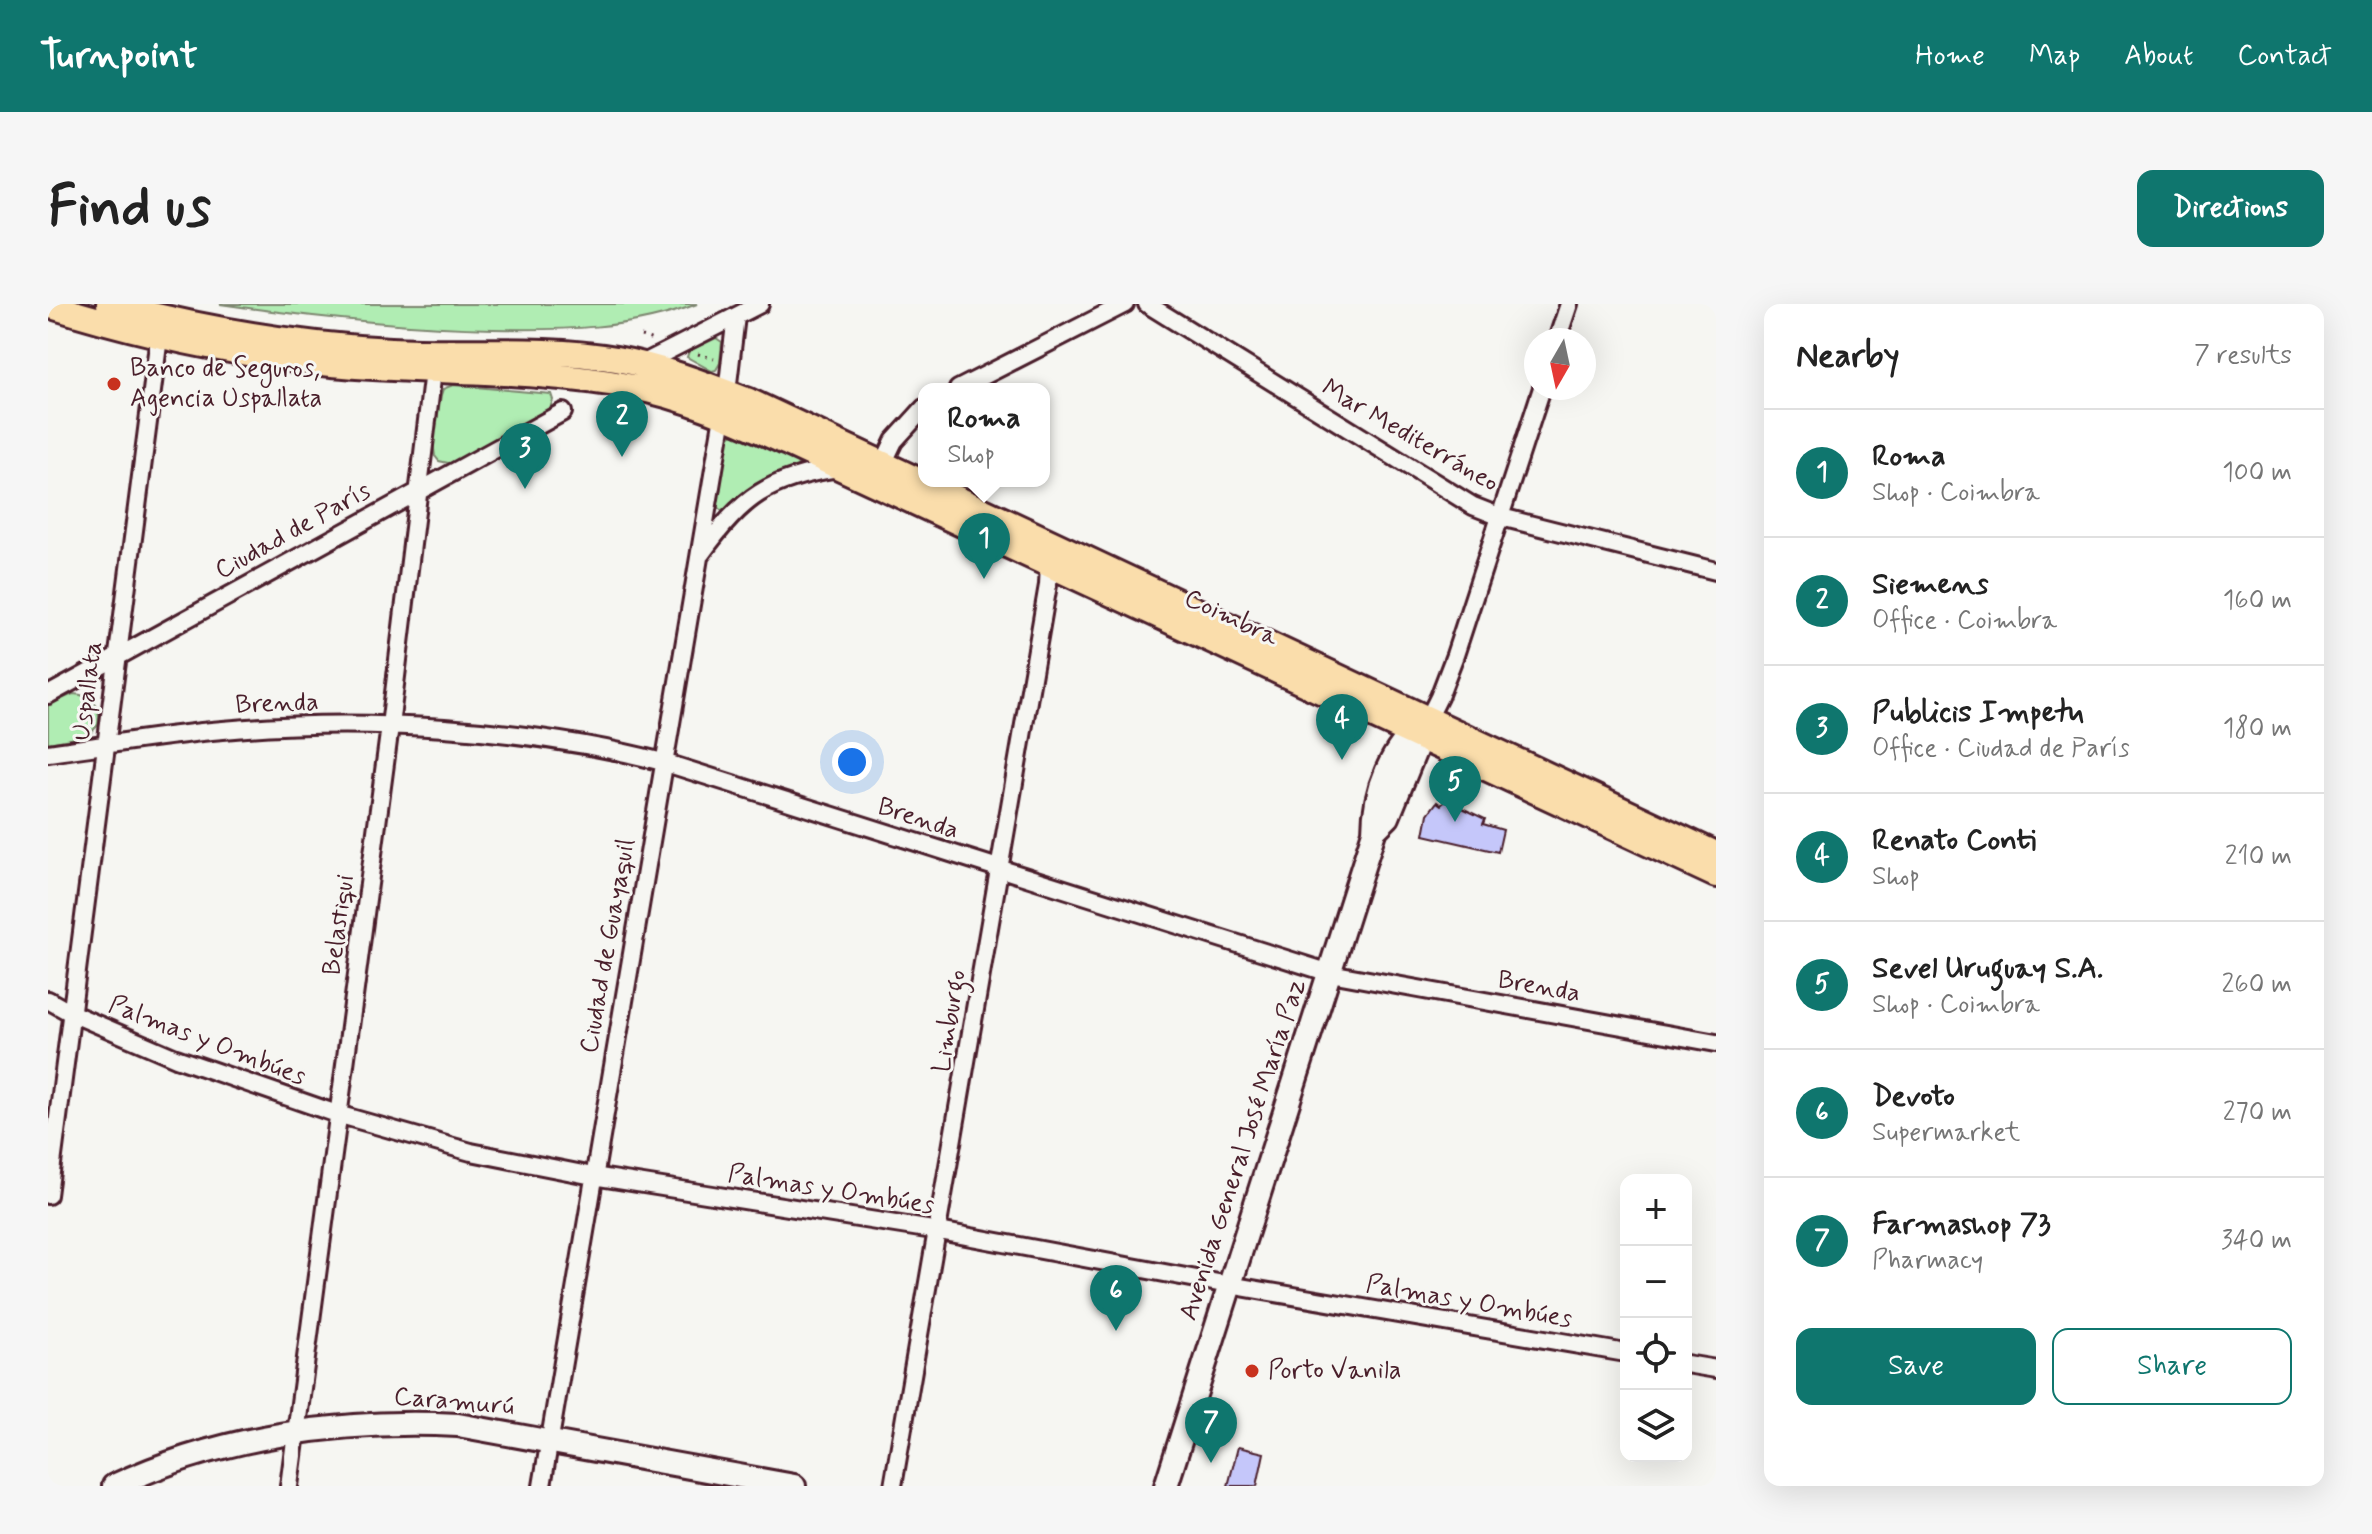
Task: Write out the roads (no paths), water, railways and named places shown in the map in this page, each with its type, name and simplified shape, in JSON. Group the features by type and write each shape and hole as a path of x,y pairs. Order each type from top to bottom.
{"main road":[{"name":"Coimbra","path":"109,304 200,326 323,344 389,350 563,352 642,364 684,376 724,404 840,467 1049,564 1419,730 1716,854"},
{"name":"Coimbra","path":"48,305 159,337 256,355 328,364 575,379 724,404 883,464 918,481"},
{"name":"Coimbra","path":"929,487 1716,875"}],"street":[{"path":"642,364 760,304"},
{"path":"970,383 1125,304"},
{"name":"Mar Mediterráneo","path":"1147,304 1456,497 1501,517 1716,571"},
{"path":"1561,328 1569,304"},
{"name":"Ciudad de Guayaquil","path":"542,1486 724,404 736,316"},
{"name":"Uspallata","path":"48,1195 159,337"},
{"name":"Belastiqui","path":"289,1486 390,726 433,371"},
{"name":"Avenida General José María Paz","path":"1166,1486 1374,832 1374,811 1395,751 1419,730 1439,697 1538,400"},
{"name":"Ciudad de París","path":"48,695 563,412"},
{"path":"883,464 894,441 918,415"},
{"path":"698,558 725,520 752,496 804,473 840,467"},
{"name":"Limburgo","path":"893,1486 939,1231 1048,585 1049,564"},
{"name":"Brenda","path":"48,753 224,730 390,726 527,737 631,754 1330,973 1716,1043"},
{"name":"Palmas y Ombúes","path":"48,1000 176,1058 337,1114 471,1152 593,1176 939,1231 1229,1285 1620,1352"},
{"path":"1692,1365 1716,1369"},
{"name":"Caramurú","path":"114,1486 151,1470 219,1448 371,1424 421,1423 458,1425 794,1486"}],"place":[{"name":"Banco de Seguros, Agencia Uspallata","path":"114,384"},
{"name":"Siemens","path":"622,457"},
{"name":"Publicis Impetu","path":"525,489"},
{"name":"Roma","path":"984,579"},
{"name":"Renato Conti","path":"1342,760"},
{"name":"Sevel Uruguay S.A.","path":"1455,822"},
{"name":"Devoto","path":"1116,1331"},
{"name":"Porto Vanila","path":"1252,1371"},
{"name":"Farmashop 73","path":"1211,1463"}]}
